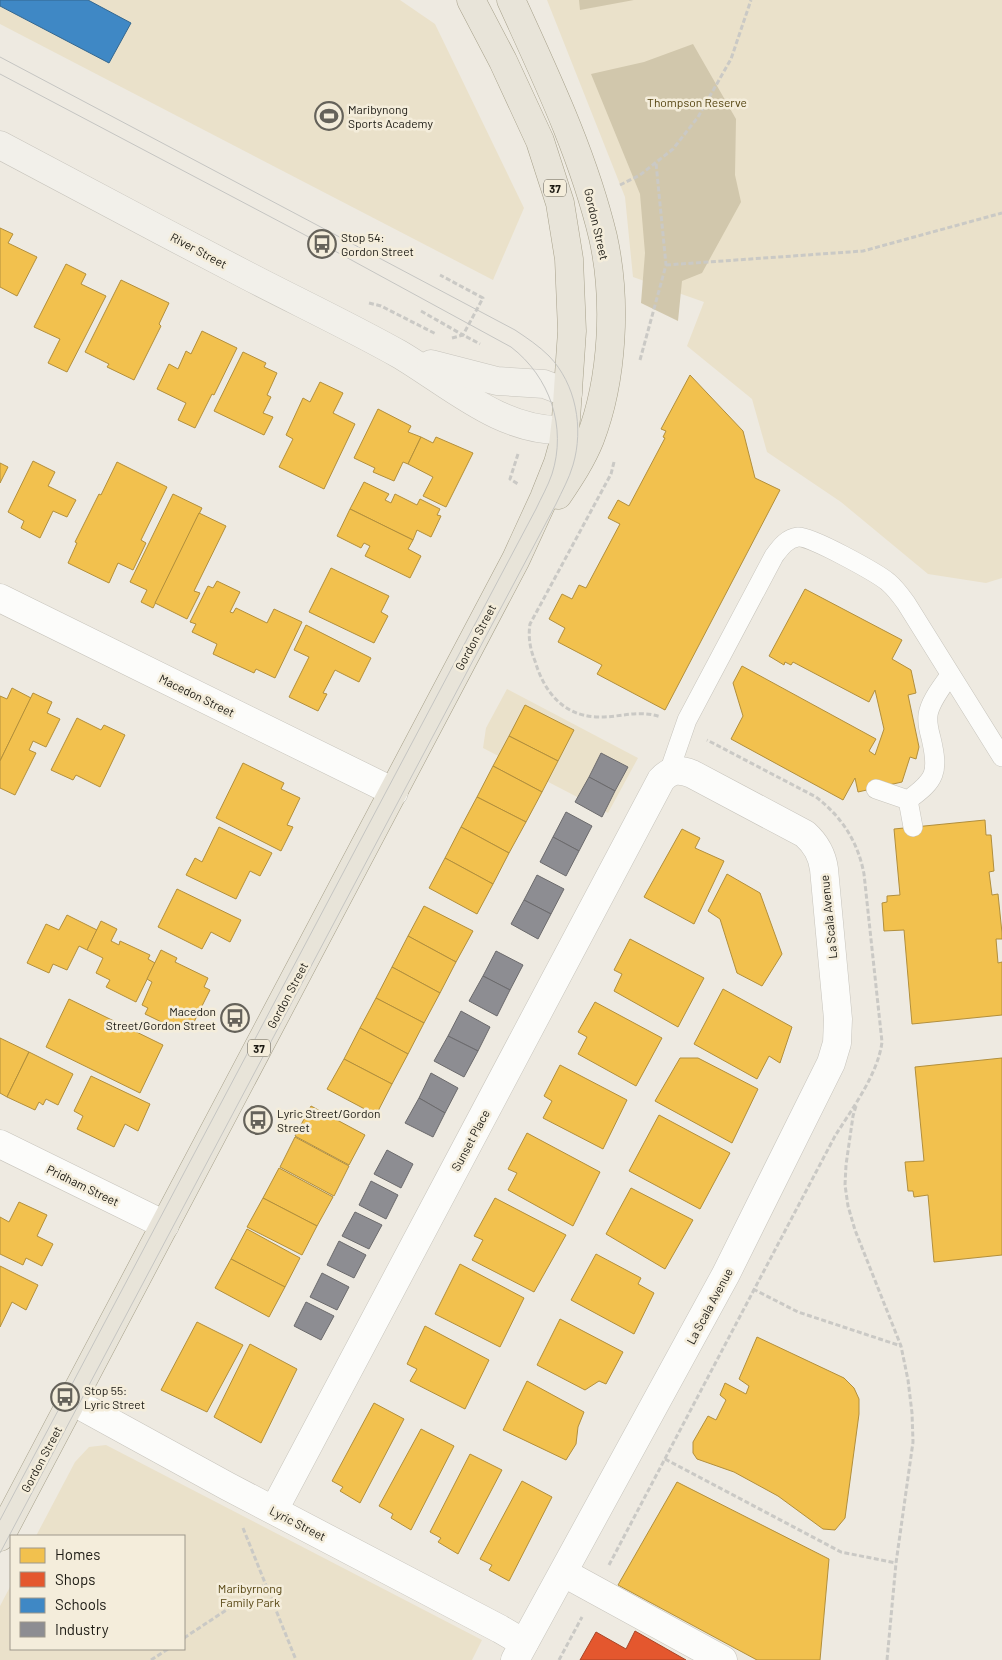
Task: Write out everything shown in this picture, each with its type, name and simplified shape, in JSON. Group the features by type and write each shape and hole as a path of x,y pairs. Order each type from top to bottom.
{"main road":[{"name":"37","path":"471,0 503,61 540,141 560,203 569,259 572,312 565,430"},
{"name":"Gordon Street","path":"512,0 579,158 592,198 603,238 609,278 610,309 609,351 605,380 596,419 583,453 573,472 516,559"},
{"path":"565,430 578,428 596,419 584,403 568,393"},
{"name":"Gordon Street","path":"0,1537 516,559 558,463 565,430"}],"street":[{"name":"River Street","path":"0,145 399,354 474,402 516,422 541,429 565,430"},
{"name":"River Street","path":"399,354 488,379 544,384 568,393"},
{"name":"Macedon Street","path":"0,598 394,792"},
{"name":"La Scala Avenue","path":"520,1652 726,1274 831,1063 837,1043 838,1019 824,869 823,861 815,843 805,834 704,779 680,770 669,772"},
{"name":"Sunset Place","path":"274,1510 659,783 669,772"},
{"name":"Pridham Street","path":"0,1144 165,1225"},
{"name":"Lyric Street","path":"72,1401 227,1486 500,1629 520,1652"},
{"path":"564,1573 723,1660"}],"lane":[{"path":"669,772 684,728 774,556 784,543 797,537 818,542 890,583 906,603 1002,757"},
{"path":"908,800 932,779 935,759 928,714 950,675"},
{"path":"876,789 908,800"},
{"path":"908,800 913,827"}],"path":[{"path":"592,198 640,175 673,149 698,117 731,60 751,0"},
{"path":"609,351 638,367 666,265 656,163"},
{"path":"666,265 862,251 1002,213"},
{"path":"420,311 463,335 483,298 440,275"},
{"path":"616,457 611,474 530,624 528,632 530,648 539,676 550,694 561,705 578,713 595,717 636,713 651,714 684,728"},
{"path":"559,1660 835,1136 858,1100 853,1116 846,1166 845,1185 848,1206 855,1230 901,1346 908,1380 913,1442 896,1563 887,1660"},
{"path":"726,1274 798,1312 901,1346"},
{"path":"665,1460 841,1552 896,1563"},
{"path":"227,1486 264,1585 296,1660"},
{"path":"185,1637 264,1585"},
{"path":"151,1660 166,1650"}],"green space":[{"name":"Maribynong Sports Academy","path":"0,0 400,0 435,24 524,208 493,280 0,24"},
{"name":"Thompson Reserve","path":"547,0 1002,0 1002,578 986,583 928,574 841,502 767,452 752,399 687,346 704,302 633,277 625,197"},
{"path":"579,0 634,0 580,10"},
{"name":"Thompson Reserve","path":"693,44 736,119 735,175 741,202 702,273 682,281 678,321 641,303 645,253 640,194 591,74 644,62"},
{"path":"507,689 638,758 608,813 483,748 486,728"},
{"name":"Maribyrnong Family Park","path":"106,1445 482,1640 472,1660 0,1660 0,1606 10,1587 10,1650 185,1650 185,1535 37,1535 75,1462 89,1447"}],"building: Homes":[{"path":"0,228 13,234 8,243 37,257 17,296 0,287"},
{"path":"66,264 86,274 81,284 106,296 67,372 48,363 60,339 34,327"},
{"path":"121,280 169,303 159,324 161,326 134,380 107,367 109,364 85,352"},
{"path":"202,331 237,348 195,428 178,420 186,403 157,389 169,364 178,369 186,351 191,354"},
{"path":"243,352 266,363 264,367 277,373 267,395 271,397 263,413 273,417 264,435 214,411"},
{"path":"690,375 743,431 755,478 780,490 665,710 597,674 602,665 558,642 565,628 549,619 562,594 572,599 579,585 586,588 620,524 608,518 618,500 629,506 665,438 663,437 666,431 661,429"},
{"path":"320,382 343,393 333,413 355,424 324,489 279,467 293,439 286,435 303,398 310,402"},
{"path":"378,409 411,426 408,432 421,437 408,464 403,462 394,481 373,472 375,468 354,458"},
{"path":"421,437 433,443 436,437 473,453 446,507 423,496 433,477 408,464"},
{"path":"33,461 55,472 48,486 76,500 67,517 53,511 40,538 21,528 24,521 8,512"},
{"path":"117,462 167,487 141,540 146,543 133,570 118,563 109,583 68,563 77,543 75,542"},
{"path":"0,463 8,467 0,483"},
{"path":"364,482 389,494 385,500 391,503 395,494 417,505 420,499 440,509 437,515 441,516 431,537 417,530 413,540 350,509"},
{"path":"173,494 202,508 153,608 141,602 147,590 130,582"},
{"path":"350,509 413,540 408,549 421,556 410,578 365,556 370,546 364,543 361,548 337,536"},
{"path":"199,513 226,526 194,591 200,593 187,619 155,603"},
{"path":"331,568 389,596 381,612 388,616 374,643 309,612"},
{"path":"217,581 240,592 230,612 233,613 236,608 267,623 274,609 302,622 275,678 256,669 254,673 213,654 217,644 192,632 196,624 190,622 208,586 213,588"},
{"path":"805,589 902,640 892,659 911,670 916,693 908,695 919,747 916,759 910,757 902,782 858,792 855,778 843,800 731,739 743,716 733,683 742,666 876,739 869,751 875,755 884,729 875,690 869,702 793,662 791,665 785,662 784,665 769,656"},
{"path":"306,625 371,658 359,682 335,670 323,693 327,694 318,711 289,697 309,657 294,650"},
{"path":"12,688 31,698 0,761 0,696 7,699"},
{"path":"33,693 52,702 47,713 60,719 46,747 33,741 29,750 36,753 15,795 0,788 0,761"},
{"path":"525,705 574,730 558,761 509,736"},
{"path":"77,718 101,730 104,725 125,735 100,787 76,775 73,780 51,770"},
{"path":"509,736 558,761 542,792 493,766"},
{"path":"243,763 284,783 281,789 300,798 287,825 293,827 281,851 216,818"},
{"path":"493,766 542,792 526,822 477,797"},
{"path":"477,797 526,822 509,853 461,827"},
{"path":"985,820 986,835 991,835 994,871 989,872 992,895 998,894 1002,933 1002,939 996,939 998,963 1002,962 1002,1015 912,1024 904,930 884,931 882,903 887,902 887,896 900,895 894,829"},
{"path":"219,827 272,853 260,876 250,871 236,899 186,875 195,858 202,862"},
{"path":"461,827 509,853 493,884 445,858"},
{"path":"682,829 700,838 695,848 724,861 694,924 644,897"},
{"path":"445,858 493,884 477,914 429,888"},
{"path":"727,874 760,893 782,954 762,986 737,973 720,919 708,911"},
{"path":"177,889 241,920 230,942 211,932 202,949 158,927"},
{"path":"424,906 473,931 456,962 408,936"},
{"path":"67,915 97,930 87,950 79,946 67,970 53,964 49,973 27,963 46,924 59,930"},
{"path":"101,921 117,929 111,941 119,945 120,941 150,955 148,959 155,963 136,1002 106,987 110,980 96,973 103,958 87,950"},
{"path":"408,936 456,962 440,993 392,967"},
{"path":"630,939 704,978 678,1027 614,991 622,974 614,970"},
{"path":"161,950 177,958 175,962 208,978 204,987 210,990 193,1024 186,1020 180,1031 145,1014 148,1008 142,1005 152,982 147,979"},
{"path":"392,967 440,993 424,1023 376,998"},
{"path":"723,989 792,1027 780,1063 769,1056 757,1079 694,1044"},
{"path":"376,998 424,1023 408,1054 360,1028"},
{"path":"69,999 163,1045 140,1093 46,1047"},
{"path":"595,1002 662,1038 636,1086 578,1054 587,1037 578,1032"},
{"path":"360,1028 408,1054 392,1084 344,1059"},
{"path":"0,1038 29,1052 7,1097 0,1093"},
{"path":"29,1052 73,1074 58,1105 46,1099 43,1105 39,1102 35,1110 7,1097"},
{"path":"680,1058 698,1058 758,1089 732,1143 655,1101"},
{"path":"1002,1058 1002,1255 934,1262 928,1195 914,1197 913,1191 908,1191 905,1162 924,1161 915,1067"},
{"path":"344,1059 392,1084 376,1115 327,1089"},
{"path":"560,1065 627,1100 603,1149 543,1118 552,1101 544,1096"},
{"path":"91,1076 150,1104 138,1131 125,1124 114,1147 77,1129 83,1116 74,1111"},
{"path":"311,1106 365,1135 349,1165 295,1136"},
{"path":"659,1115 730,1153 700,1209 629,1171"},
{"path":"527,1133 600,1172 573,1226 508,1190 517,1173 508,1169"},
{"path":"295,1137 349,1166 334,1196 280,1167"},
{"path":"279,1168 333,1197 317,1226 263,1198"},
{"path":"631,1188 693,1220 665,1269 606,1234"},
{"path":"263,1198 317,1226 302,1255 247,1227"},
{"path":"495,1198 566,1235 534,1292 472,1260 483,1240 474,1236"},
{"path":"19,1202 47,1215 37,1236 53,1244 42,1266 26,1258 23,1265 0,1254 0,1217 9,1222"},
{"path":"247,1229 300,1258 285,1287 231,1259"},
{"path":"596,1254 641,1278 638,1284 654,1293 634,1334 571,1300"},
{"path":"231,1259 285,1287 269,1317 215,1288"},
{"path":"460,1264 524,1298 500,1347 435,1314"},
{"path":"0,1266 38,1285 26,1310 12,1302 0,1327"},
{"path":"560,1319 623,1352 606,1384 599,1381 585,1390 537,1365"},
{"path":"197,1322 243,1345 207,1412 161,1390"},
{"path":"425,1326 489,1360 465,1409 410,1381 417,1369 407,1364"},
{"path":"757,1337 844,1378 854,1388 859,1399 859,1414 845,1518 835,1530 823,1529 778,1496 734,1472 697,1459 693,1453 693,1442 708,1416 716,1420 726,1400 720,1395 725,1383 746,1394 749,1386 739,1379"},
{"path":"250,1344 297,1369 261,1443 214,1417"},
{"path":"527,1381 584,1412 578,1427 576,1444 566,1460 503,1430"},
{"path":"374,1403 404,1419 360,1503 340,1491 343,1487 332,1481"},
{"path":"421,1429 454,1446 411,1530 391,1518 393,1514 379,1506"},
{"path":"470,1454 502,1470 458,1554 438,1542 441,1538 430,1532"},
{"path":"522,1481 552,1497 509,1581 489,1570 492,1565 480,1559"},
{"path":"677,1482 829,1559 820,1660 757,1660 618,1585"}],"building: Shops":[{"path":"635,1631 686,1660 580,1660 596,1632 626,1649"}],"building: Schools":[{"path":"0,0 88,0 131,23 109,63 0,6"}],"building: Industry":[{"path":"601,753 628,767 615,791 589,777"},
{"path":"589,777 615,791 602,817 575,802"},
{"path":"566,812 592,826 579,851 553,837"},
{"path":"553,837 579,851 566,876 540,862"},
{"path":"537,875 564,889 551,914 524,900"},
{"path":"524,900 551,914 538,939 511,924"},
{"path":"496,951 523,965 510,990 483,976"},
{"path":"483,976 510,990 497,1016 469,1001"},
{"path":"461,1011 490,1027 478,1051 448,1036"},
{"path":"448,1036 478,1051 464,1077 434,1061"},
{"path":"431,1073 458,1088 445,1113 419,1098"},
{"path":"419,1098 445,1113 433,1137 405,1123"},
{"path":"387,1150 413,1164 401,1188 374,1174"},
{"path":"371,1181 398,1195 386,1219 359,1205"},
{"path":"355,1212 382,1225 369,1249 342,1236"},
{"path":"339,1241 366,1255 354,1278 327,1265"},
{"path":"322,1273 349,1287 337,1310 310,1297"},
{"path":"306,1302 334,1316 321,1340 294,1326"}],"tram line":[{"path":"0,57 515,330 549,356 566,380 575,407 578,436 571,470 556,504 0,1553"},
{"path":"0,74 322,244 511,347 525,359 545,388 552,404 556,421 557,439 552,474 536,509 0,1520"}],"place":[{"name":"Maribynong Sports Academy","path":"329,116"},
{"name":"Stop 54: Gordon Street","path":"322,244"},
{"name":"Macedon Street/Gordon Street","path":"235,1018"},
{"name":"Lyric Street/Gordon Street","path":"258,1120"},
{"name":"Stop 55: Lyric Street","path":"65,1397"}]}
